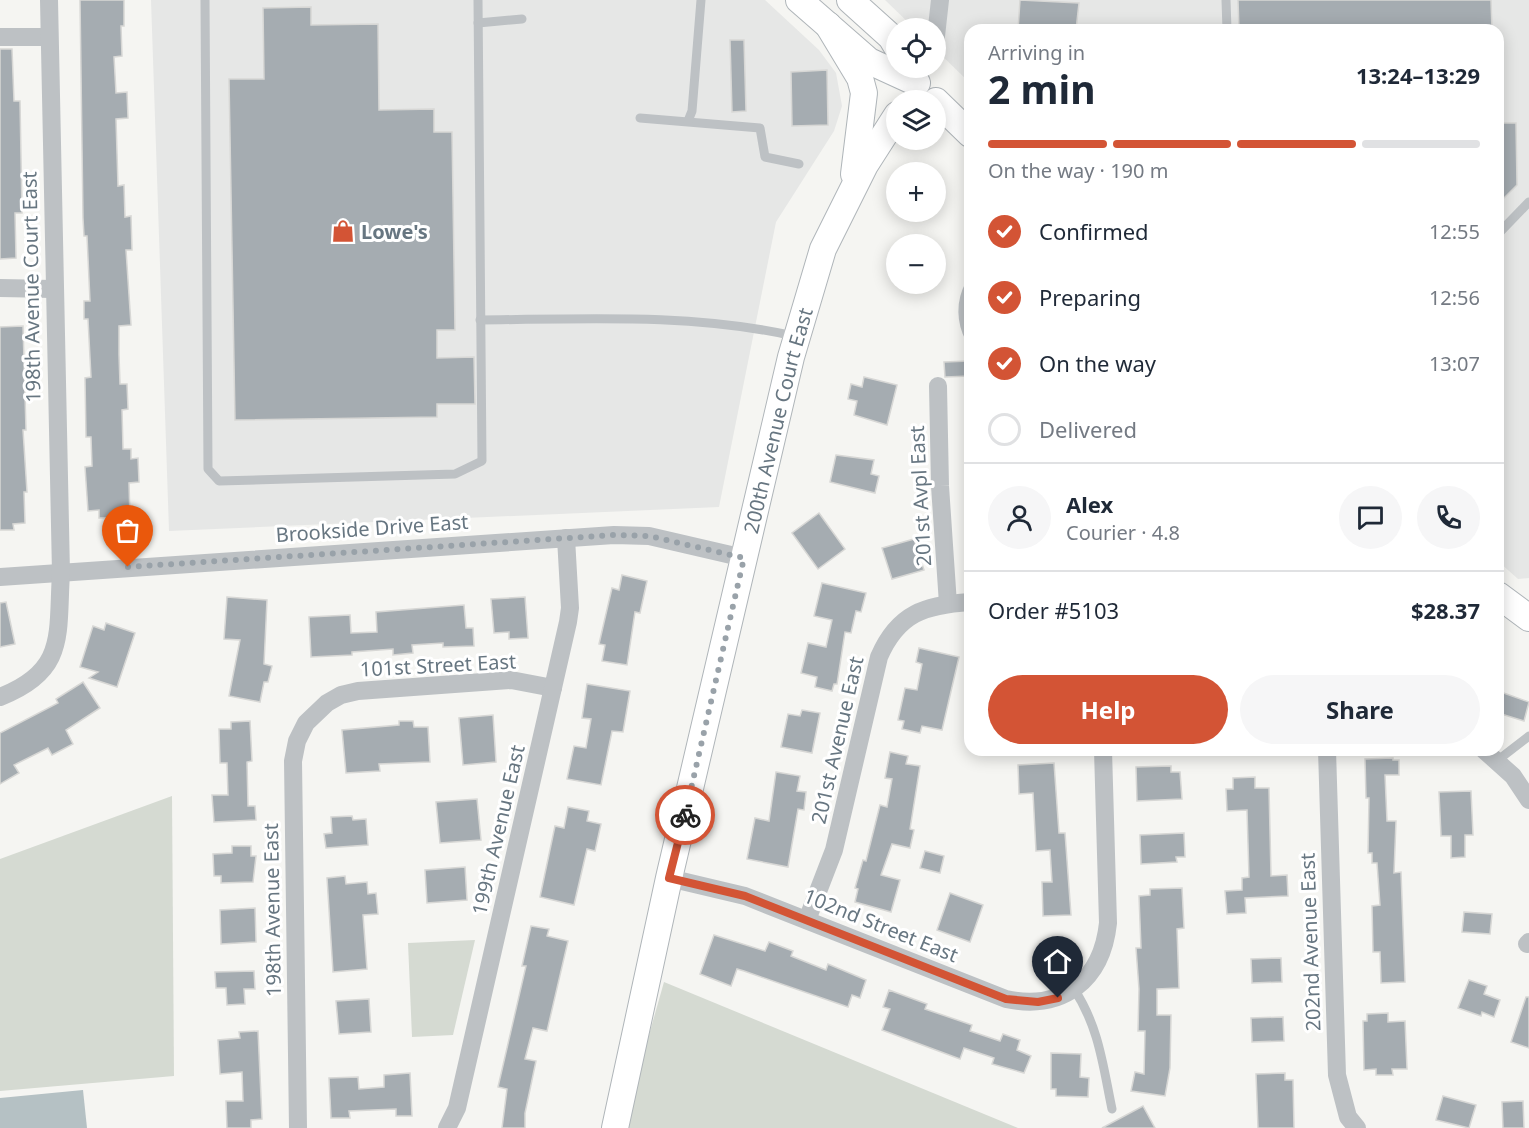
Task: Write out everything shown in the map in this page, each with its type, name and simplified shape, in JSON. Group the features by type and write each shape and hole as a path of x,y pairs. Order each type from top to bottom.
{"main road":[{"path":"799,0 869,61 914,80"},
{"path":"850,0 886,32"},
{"path":"828,25 860,78 864,93 863,118 852,191"},
{"path":"946,111 964,128"},
{"name":"200th Avenue Court East","path":"615,1128 669,878 796,337 823,249 865,165 886,132"},
{"path":"1504,599 1529,618"}],"street":[{"name":"198th Avenue Court East","path":"0,697 25,687 39,676 51,659 57,640 61,573 49,0"},
{"path":"938,18 940,0"},
{"path":"0,38 49,38"},
{"path":"0,288 54,289"},
{"name":"201st Avpl East","path":"938,386 940,486 948,604"},
{"name":"Brookside Drive East","path":"0,577 614,535 649,536 744,558"},
{"name":"199th Avenue East","path":"447,1128 458,1108 570,608 566,538"},
{"path":"948,604 964,603"},
{"name":"201st Avenue East","path":"807,920 834,850 879,657 886,641 898,625 911,615 930,607 948,604"},
{"name":"101st Street East","path":"327,703 358,691 488,682 523,681 553,688"},
{"name":"198th Avenue East","path":"298,1128 293,760 297,741 306,723 327,703"},
{"path":"1074,989 1090,974 1106,942 1108,923 1103,756"},
{"name":"202nd Avenue East","path":"1327,756 1337,1075 1348,1117 1357,1128"},
{"path":"1492,756 1529,800"},
{"name":"102nd Street East","path":"669,878 745,896 1006,999 1038,1002 1058,998 1074,989"}],"lane":[{"path":"205,0 208,469 219,481 455,474 482,461 478,0"},
{"path":"688,121 692,111 701,0"},
{"path":"1226,0 1227,24"},
{"path":"478,22 522,20"},
{"path":"640,118 760,128 765,157 799,164"},
{"path":"1504,228 1529,202"},
{"path":"964,300 962,314 964,324"},
{"path":"480,320 643,319 713,322 752,327 796,337"},
{"path":"1504,748 1529,736"},
{"path":"1074,989 1089,1012 1112,1110"}],"shaded area":[{"path":"151,0 765,0 819,50 836,73 842,106 834,131 776,222 719,507 169,531"},
{"path":"885,0 1529,0 1529,578 1518,579 1504,566 1504,24 964,24 964,77 946,60 946,18 904,18"},
{"path":"172,796 174,1076 0,1091 0,859"},
{"path":"475,940 453,1035 412,1037 408,943"},
{"path":"664,982 1018,1128 628,1128 643,1056"},
{"path":"83,1090 87,1128 0,1128 0,1098"}],"building":[{"path":"80,0 124,0 124,26 121,26 122,56 114,57 116,93 127,92 128,118 116,119 118,186 124,185 125,217 131,216 132,250 126,250 131,325 119,326 120,384 127,384 128,409 122,410 123,449 131,449 131,459 138,458 139,482 129,483 130,517 99,518 99,510 88,511 85,467 92,466 91,437 86,437 85,378 91,377 88,319 84,319 84,301 90,301 87,236 84,236 83,218"},
{"path":"1020,0 1079,3 1077,24 1018,24"},
{"path":"1238,0 1491,0 1492,24 1239,24"},
{"name":"Lowe's","path":"311,7 311,25 378,24 379,110 434,109 434,132 452,132 455,330 437,330 437,358 474,357 475,404 437,404 437,417 235,420 229,79 264,79 263,8"},
{"path":"730,40 744,40 746,111 732,112"},
{"path":"0,49 12,49 14,101 20,101 22,213 15,213 16,258 0,259"},
{"path":"827,70 828,125 792,126 791,72"},
{"path":"1504,123 1516,123 1517,185 1504,198"},
{"path":"23,326 26,430 23,430 27,492 24,492 25,523 13,524 14,530 0,530 0,327"},
{"path":"964,361 964,376 945,377 944,362"},
{"path":"864,377 897,385 887,425 854,415 857,401 848,399 851,384 862,387"},
{"path":"836,455 874,460 871,474 879,476 875,493 830,482"},
{"path":"819,513 845,549 818,569 792,533"},
{"path":"914,539 924,570 892,579 882,548"},
{"path":"622,575 647,581 640,613 635,612 627,665 602,661 605,645 599,644 612,588 619,590"},
{"path":"822,583 866,593 861,612 856,611 851,633 845,632 837,684 834,684 832,691 815,687 817,677 801,673 808,643 826,647 832,620 814,616"},
{"path":"227,597 267,600 264,664 272,666 268,682 264,682 260,702 229,696 240,640 224,639"},
{"path":"525,597 528,638 509,639 509,632 494,633 491,599"},
{"path":"6,602 15,644 0,647 0,603"},
{"path":"464,605 466,628 473,628 474,646 443,647 443,643 412,645 413,653 393,655 393,649 352,652 352,655 311,657 309,617 350,615 351,633 377,632 376,612"},
{"path":"106,623 135,633 117,687 89,678 98,672 80,667 93,626 104,630"},
{"path":"919,648 959,657 942,730 922,726 920,733 902,729 904,721 898,720 905,688 917,690 922,664 916,662"},
{"path":"83,682 100,708 66,730 73,744 52,755 48,748 14,765 19,773 0,784 0,733 58,703 56,699"},
{"path":"587,684 630,691 623,732 612,731 601,785 567,779 574,746 586,748 591,719 582,718"},
{"path":"1504,693 1529,702 1524,721 1504,715"},
{"path":"802,710 820,713 812,753 781,747 788,714 800,716"},
{"path":"493,715 496,762 463,765 459,718"},
{"path":"250,721 252,761 247,762 248,806 255,806 256,820 214,822 212,795 228,795 227,763 220,763 219,729 231,729 231,722"},
{"path":"399,721 413,721 414,727 428,727 430,762 379,764 380,771 346,773 342,730 399,725"},
{"path":"890,752 908,756 906,764 920,766 910,829 914,830 910,848 892,844 881,875 900,880 891,912 855,902 858,889 855,888 863,860 866,861 880,805 887,807 892,779 885,778"},
{"path":"1393,758 1393,760 1399,760 1399,775 1385,775 1387,821 1396,821 1394,873 1401,872 1405,982 1381,983 1380,952 1373,952 1372,906 1380,905 1377,863 1372,863 1372,853 1368,853 1369,798 1366,798 1365,759"},
{"path":"1054,763 1059,833 1065,833 1071,915 1043,916 1042,882 1052,882 1050,850 1036,851 1033,793 1019,794 1018,765"},
{"path":"1171,766 1171,772 1180,772 1182,799 1137,801 1136,767"},
{"path":"776,772 800,776 797,791 806,792 804,810 798,809 788,867 747,859 755,818 769,821"},
{"path":"1255,777 1255,788 1269,788 1271,876 1287,875 1288,896 1245,898 1246,913 1227,914 1225,891 1242,890 1242,878 1249,877 1247,810 1227,811 1226,789 1233,789 1233,778"},
{"path":"1471,791 1473,835 1465,835 1465,857 1451,858 1451,836 1441,836 1439,792"},
{"path":"477,799 481,840 440,843 436,802"},
{"path":"568,807 589,811 587,821 601,824 595,851 587,849 574,905 540,897 555,826 564,828"},
{"path":"352,816 353,820 366,819 368,845 326,848 324,834 332,833 331,817"},
{"path":"1184,833 1185,857 1176,857 1177,862 1141,864 1140,835"},
{"path":"232,846 251,846 251,856 256,856 253,882 221,883 221,876 214,876 213,854 232,853"},
{"path":"925,851 944,856 940,873 920,868"},
{"path":"465,867 467,900 427,903 425,870"},
{"path":"345,876 346,884 367,882 368,894 376,893 378,914 363,915 367,969 333,972 327,878"},
{"path":"1182,888 1184,928 1177,929 1179,988 1157,989 1157,1015 1171,1015 1170,1068 1165,1096 1131,1091 1135,1072 1144,1074 1145,1031 1138,1031 1139,989 1136,948 1141,948 1139,896 1150,895 1150,889"},
{"path":"950,893 983,905 970,942 937,930"},
{"path":"255,908 256,942 221,944 220,910"},
{"path":"1464,912 1492,914 1490,934 1462,932"},
{"path":"531,926 549,929 547,936 568,941 547,1031 533,1028 525,1059 536,1061 525,1113 525,1128 502,1128 507,1089 498,1087 526,966 522,966"},
{"path":"714,935 765,951 769,942 793,951 791,956 826,970 828,964 866,980 860,998 852,995 848,1007 737,969 731,986 700,974"},
{"path":"1281,958 1282,982 1252,983 1251,959"},
{"path":"254,971 255,989 244,989 245,1004 227,1005 226,988 216,988 215,972"},
{"path":"1469,980 1487,986 1484,994 1500,1000 1494,1017 1482,1012 1481,1016 1458,1008"},
{"path":"889,990 927,1004 925,1009 972,1025 970,1031 1000,1041 1003,1034 1020,1040 1017,1050 1031,1056 1024,1073 992,1064 994,1058 964,1048 960,1059 882,1030 890,1009 883,1007"},
{"path":"1526,997 1529,997 1529,1048 1511,1042"},
{"path":"369,999 371,1032 339,1034 336,1001"},
{"path":"1388,1013 1388,1022 1405,1021 1407,1069 1392,1069 1393,1075 1376,1075 1376,1069 1364,1070 1363,1021 1367,1021 1367,1014"},
{"path":"1283,1017 1284,1041 1252,1042 1251,1018"},
{"path":"258,1031 262,1119 251,1120 251,1128 227,1128 226,1101 243,1101 242,1072 220,1074 218,1040 240,1038 239,1032"},
{"path":"1051,1053 1081,1054 1080,1077 1089,1078 1088,1097 1056,1096 1056,1089 1051,1089"},
{"path":"410,1073 412,1116 396,1116 396,1109 349,1111 350,1118 331,1118 329,1078 358,1077 359,1089 384,1087 384,1075"},
{"path":"1285,1073 1285,1080 1293,1080 1294,1128 1258,1128 1256,1074"},
{"path":"1443,1096 1476,1105 1469,1128 1436,1120"},
{"path":"1523,1101 1524,1128 1503,1128 1502,1102"},
{"path":"1143,1106 1155,1128 1102,1128"}],"way so far":[{"path":"128,567 632,534 744,558 685,815"}],"place":[{"name":"Lowe's","path":"343,231"}],"route":[{"path":"685,815 669,878 745,896 1006,999 1038,1002 1058,998"}]}
